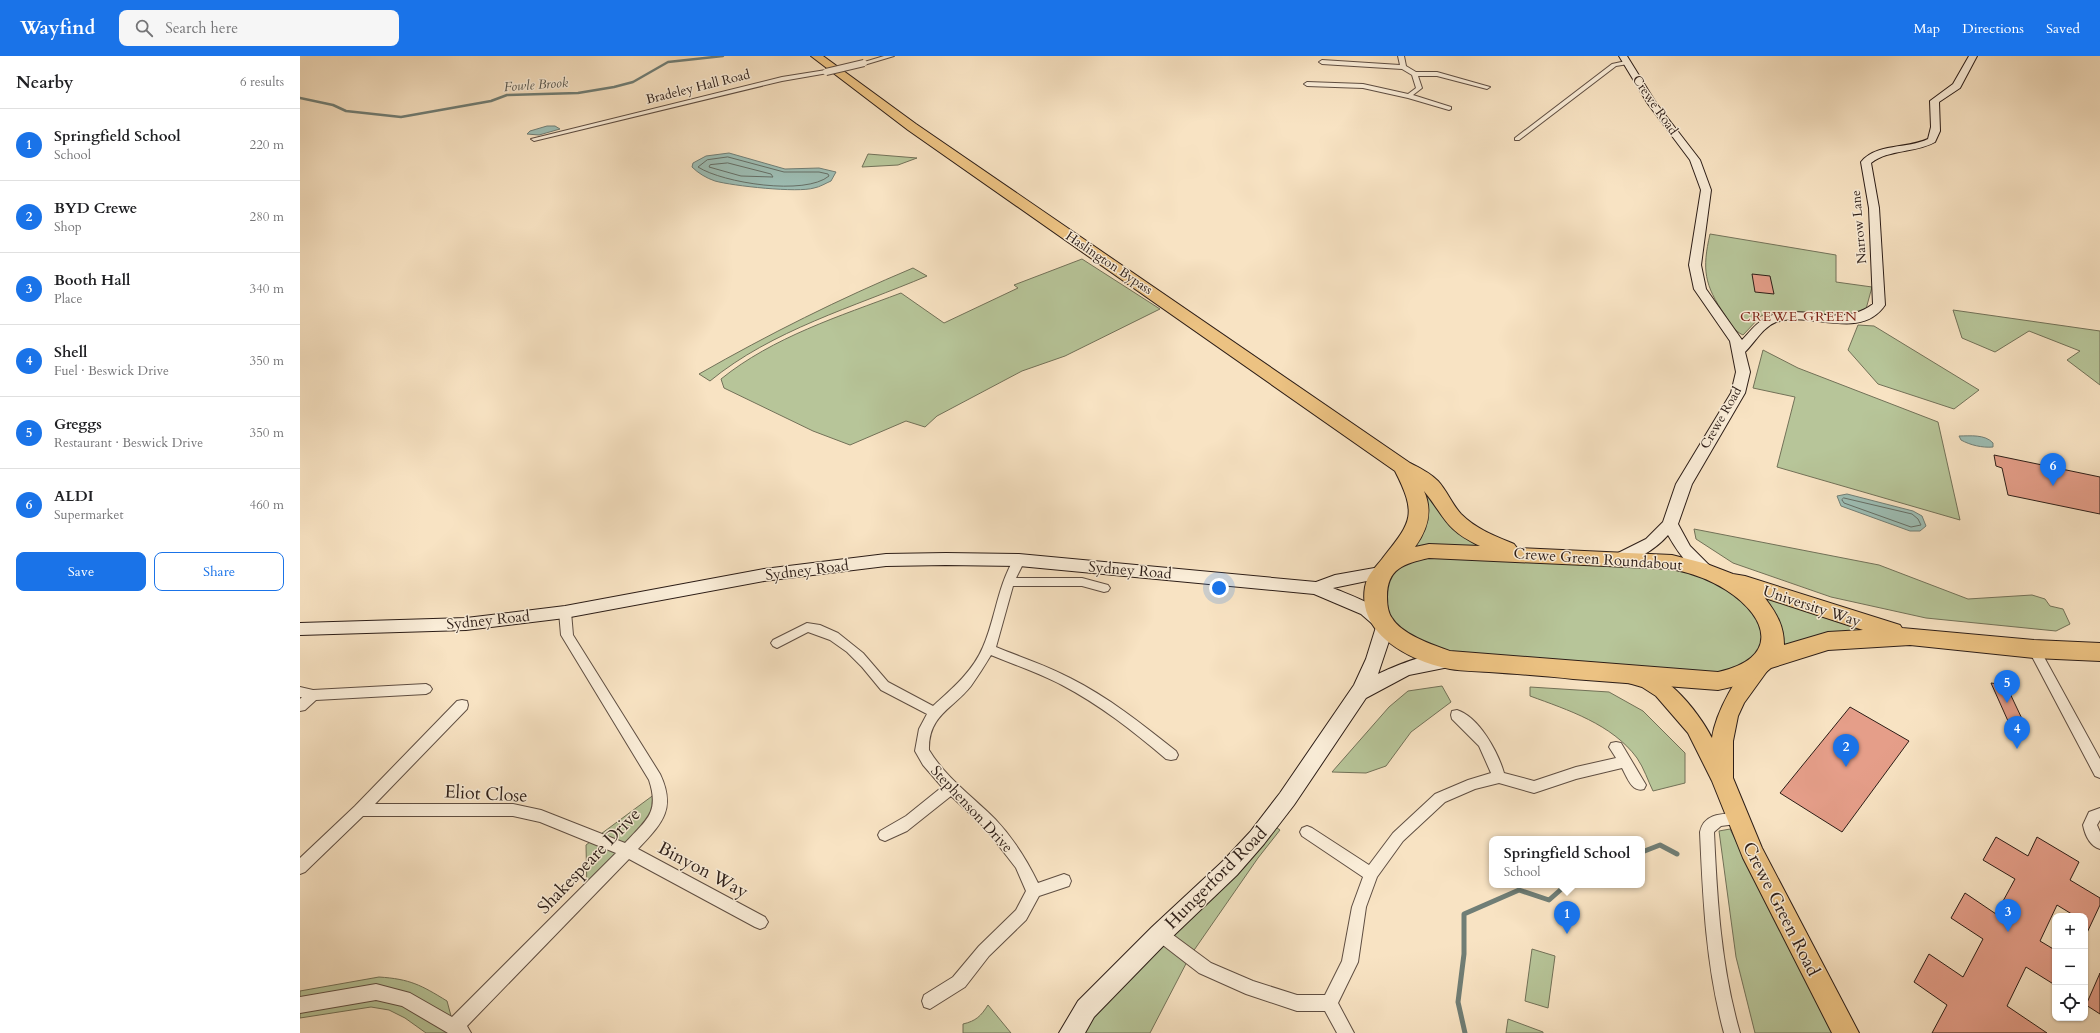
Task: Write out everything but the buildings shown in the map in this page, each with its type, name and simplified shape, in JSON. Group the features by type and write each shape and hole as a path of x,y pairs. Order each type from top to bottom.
{"highway":[{"name":"Haslington Bypass","path":"816,56 942,148 1245,356 1403,467 1420,476 1431,485 1452,517 1459,524 1483,539 1518,553"},
{"name":"Haslington Bypass","path":"1382,571 1406,546 1417,529 1420,516 1419,503 1414,487 1403,467"},
{"name":"Crewe Green Roundabout","path":"1382,571 1408,556 1429,550 1518,553 1672,562 1711,572 1742,590 1764,613 1771,628 1773,643 1763,664"},
{"path":"1382,571 1375,591 1376,606 1383,624 1410,645 1450,660 1718,681 1743,676 1763,664"},
{"name":"University Way","path":"1711,572 1853,620 1910,636"},
{"name":"University Way","path":"1763,664 1802,648 1828,641 1910,636 2034,649 2100,652"}],"main road":[{"name":"Crewe Green Road","path":"1723,781 1722,738 1727,716 1740,692 1763,664"},
{"name":"Crewe Green Road","path":"1624,674 1649,681 1673,699 1696,727 1723,781 1738,819 1775,900 1846,1033"}],"street":[{"name":"Bradeley Hall Road","path":"534,139 782,79 826,72 891,56"},
{"path":"1401,56 1403,67"},
{"name":"Narrow Lane","path":"1739,350 1754,337 1760,326 1773,319 1784,317 1830,319 1863,318 1879,306 1874,208 1866,162 1870,156 1924,145 1932,141 1935,136 1934,101 1958,86 1973,56"},
{"path":"1517,139 1614,65 1625,59"},
{"name":"Crewe Road","path":"1620,559 1652,543 1670,524 1688,475 1740,388 1744,372 1739,350 1730,330 1700,289 1694,265 1706,190 1695,160 1652,104 1625,59"},
{"path":"1322,62 1403,67 1414,74 1437,74 1487,87"},
{"path":"1409,96 1419,88 1414,74"},
{"path":"1307,84 1363,86 1409,96 1449,108"},
{"path":"1670,524 1684,550 1711,572"},
{"name":"Sydney Road","path":"300,629 379,628 466,624 565,612 764,575 886,560 946,558 1019,560 1317,588 1367,610 1383,624"},
{"name":"Stephenson Drive","path":"1019,560 1008,582 989,649 966,683 935,712 926,729 922,751 940,777 990,824 1016,858 1034,891"},
{"name":"Sydney Road","path":"1317,588 1335,581 1382,571"},
{"name":"Sydney Road","path":"1008,582 1082,582 1104,588"},
{"name":"Shakespeare Drive","path":"458,1030 657,818 661,796 655,778 567,635 565,612"},
{"name":"Hungerford Road","path":"1071,1033 1086,1009 1160,934 1230,868 1262,833 1348,709 1362,692 1381,644 1383,624"},
{"path":"777,643 807,627 825,632 850,647 861,656 878,677 883,686 935,712"},
{"path":"989,649 1050,673 1076,686 1098,700 1171,755"},
{"path":"2034,649 2100,772"},
{"name":"Hungerford Road","path":"1362,692 1390,675 1420,664 1450,660"},
{"path":"300,692 313,695 426,689"},
{"path":"300,706 313,695"},
{"path":"300,867 360,810 462,705"},
{"path":"1457,716 1468,724 1487,745 1494,760 1498,777"},
{"path":"1616,748 1639,785"},
{"path":"1329,1003 1350,962 1359,907 1371,874 1398,837 1440,798 1473,784 1498,777 1534,787 1576,773 1625,762"},
{"path":"885,835 904,824 951,788"},
{"name":"Eliot Close","path":"360,810 513,810 541,816 627,851"},
{"path":"2100,814 2094,816 2090,824 2092,833 2100,843"},
{"path":"1732,1033 1722,994 1716,954 1707,832 1708,827 1718,820 1738,819"},
{"path":"1307,832 1371,874"},
{"name":"Binyon Way","path":"627,851 760,922"},
{"path":"930,1001 959,982 984,951 1021,915 1034,891 1064,881"},
{"path":"1160,934 1205,968 1252,988 1297,1003 1329,1003"},
{"path":"300,1005 376,992 404,999 458,1030"},
{"path":"1329,1003 1346,1033"}],"green space":[{"path":"868,154 917,158 898,165 862,167"},
{"path":"1710,234 1836,255 1836,282 1872,287 1866,309 1838,316 1806,312 1778,312 1761,316 1743,335 1731,324 1718,304 1709,285 1706,257"},
{"path":"1082,259 1160,309 1065,356 1022,371 937,416 925,427 906,421 850,445 813,431 724,388 721,379 762,351 785,339 831,319 901,293 944,323 1018,288 1014,285"},
{"path":"913,268 927,276 814,321 760,347 734,363 710,381 699,374 804,318"},
{"path":"1953,310 2100,331 2100,385 2067,360 2080,351 2029,331 1995,352 1962,338"},
{"path":"1858,325 1874,326 1979,390 1954,409 1878,384 1848,350"},
{"path":"1763,350 1798,368 1938,422 1960,520 1777,467 1795,397 1753,388"},
{"path":"1403,467 1452,517 1518,553 1672,562 1906,636 1828,641 1754,675 1450,660 1385,626 1380,573 1417,529"},
{"path":"1694,529 1879,565 1968,599 2032,595 2045,599 2050,606 2063,609 2070,624 2056,631 1926,618 1831,597 1733,563 1696,539"},
{"path":"1442,686 1451,702 1411,732 1386,766 1366,773 1332,772 1389,707 1408,691"},
{"path":"1530,687 1609,692 1643,711 1685,753 1685,783 1653,791 1644,770 1637,758 1627,746 1602,727 1574,713 1530,696"},
{"path":"659,791 657,818 587,892 586,845"},
{"path":"1270,823 1280,830 1258,858 1190,956 1150,1033 1071,1033"},
{"path":"1730,829 1833,1033 1755,1033 1736,957 1719,831"},
{"path":"1532,949 1555,956 1548,1008 1525,1001"},
{"path":"379,977 407,981 430,991 447,1001 454,1027 453,1033 426,1033 405,1018 389,1010 371,1007 300,1018 300,991"},
{"path":"988,1005 1011,1033 963,1033 963,1024 978,1018"},
{"path":"1508,1019 1543,1032 1543,1033 1506,1033"}],"water":[{"path":"547,126 555,126 560,129 539,135 527,134 530,131"},
{"path":"729,153 785,169 819,168 836,172 831,181 821,186 794,190 750,187 715,181 702,175 692,167 693,163 706,156"},
{"path":"1959,436 1977,436 1986,438 1993,443 1993,447 1980,447 1972,445 1961,440"},
{"path":"1847,494 1913,511 1922,516 1926,526 1920,531 1910,531 1841,506 1837,496"}],"waterway":[{"name":"Fowle Brook","path":"300,98 333,105 346,111 401,117 491,101 507,95 578,93 614,87 633,82 668,62 723,56"},
{"path":"1645,851 1660,845 1677,854"},
{"path":"1465,1033 1458,1002 1464,954 1464,914 1519,890 1549,900 1563,888"}],"place":[{"name":"ALDI","path":"2053,486"},
{"name":"Greggs","path":"2007,703"},
{"name":"Shell","path":"2017,749"},
{"name":"BYD Crewe","path":"1846,767"},
{"name":"Booth Hall","path":"2008,932"},
{"name":"Springfield School","path":"1567,934"}],"district":[{"name":"CREWE GREEN","path":"1799,316"}]}
